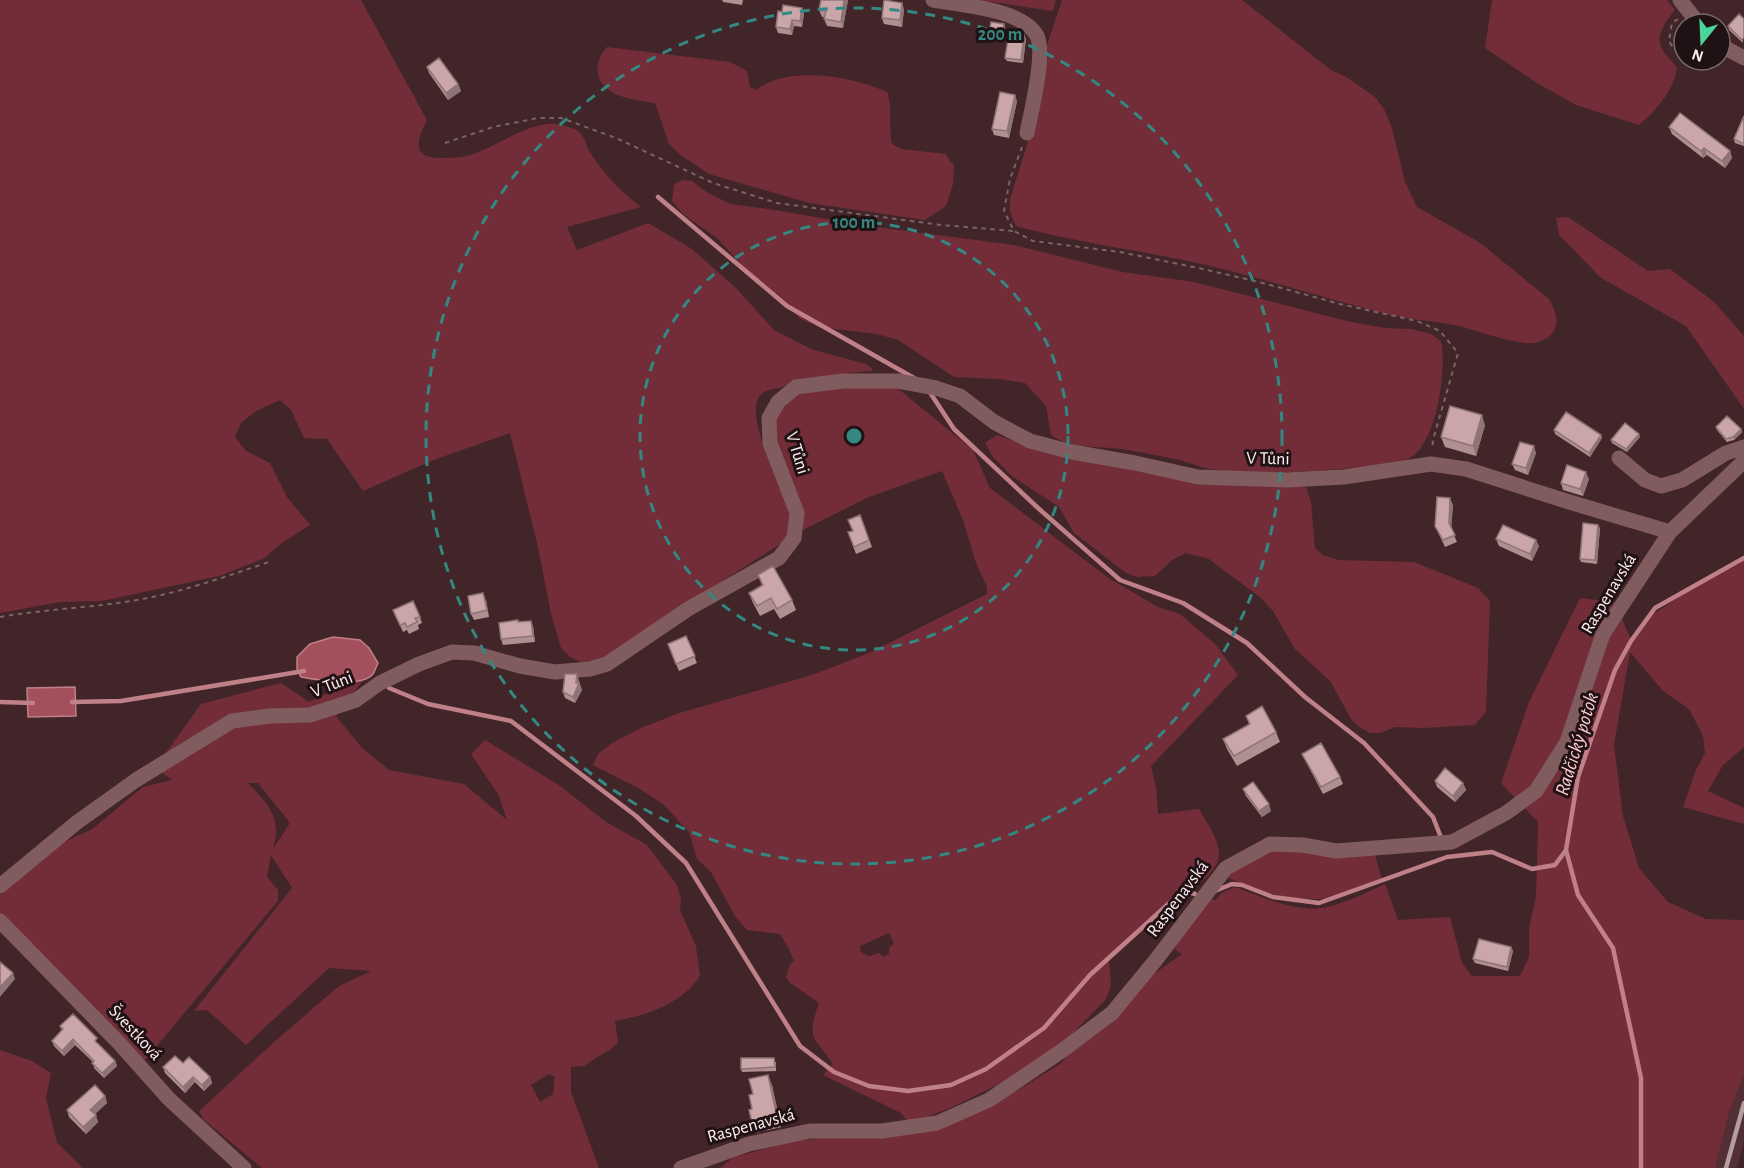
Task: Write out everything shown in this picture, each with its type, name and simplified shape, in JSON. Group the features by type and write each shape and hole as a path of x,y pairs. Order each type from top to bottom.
{"street":[{"path":"933,0 985,9 1023,21 1037,35 1040,62 1027,133"},
{"name":"V Tůni","path":"0,886 76,823 136,780 232,721 270,716 310,715 356,700 380,683 419,664 452,652 474,653 520,666 555,672 590,669 607,664 688,609 779,558 794,538 797,513 770,443 769,418 778,402 796,387 843,381 898,381 936,388 960,396 994,422 1030,441 1072,452 1198,477 1287,480 1344,477 1431,464 1466,469 1670,532"},
{"path":"1619,458 1645,480 1661,486 1682,480 1726,453 1744,447"},
{"name":"Raspenavská","path":"681,1168 749,1144 810,1131 882,1131 937,1123 988,1100 1063,1050 1112,1013 1226,868 1270,844 1303,844 1335,851 1452,842 1506,813 1536,791 1567,741 1603,634 1670,532 1744,461"},
{"name":"Švestková","path":"0,921 119,1042 170,1100 244,1168"}],"path":[{"path":"1672,23 1669,41 1672,46"},
{"path":"445,143 493,127 538,118 561,118 616,138 713,183 777,203 941,225 1014,231 1033,241 1120,252 1243,278 1340,304 1417,321 1440,331 1458,352 1433,440 1431,464"},
{"path":"1014,231 1004,211 1010,179 1027,133"},
{"path":"0,617 31,611 135,601 178,592 268,562"}],"shaded area":[{"path":"0,0 361,0 427,120 419,141 420,151 424,154 439,158 467,156 536,126 547,124 560,125 578,131 583,136 591,154 608,176 641,207 567,227 577,250 648,223 692,249 736,288 774,330 811,349 866,364 872,368 872,371 804,380 768,390 757,402 756,416 760,433 790,521 790,527 783,542 652,626 609,657 588,666 569,656 561,648 551,614 538,547 510,433 431,461 363,491 327,439 304,438 291,410 280,400 256,411 241,423 235,437 246,451 270,463 287,497 310,525 282,543 263,559 219,576 102,601 60,602 0,613"},
{"path":"979,0 1056,0 1053,11"},
{"path":"1062,0 1242,0 1331,70 1348,78 1375,97 1384,109 1392,128 1405,182 1417,207 1479,242 1549,299 1556,320 1553,332 1543,340 1534,343 1519,342 1459,326 1387,314 1207,265 1016,226 1010,212 1010,199 1032,129 1045,51"},
{"path":"1492,0 1667,0 1675,10 1661,31 1660,42 1665,54 1672,62 1672,72 1676,72 1675,77 1668,93 1639,125 1576,105 1537,83 1485,48"},
{"path":"607,47 730,62 747,71 750,87 756,90 769,82 802,75 856,81 887,92 890,104 892,144 901,149 946,154 954,164 953,184 946,206 925,220 809,203 709,174 669,144 655,103 622,96 612,92 601,82 598,64"},
{"path":"683,180 692,181 705,191 730,204 861,225 1014,245 1123,272 1194,282 1351,322 1385,328 1411,329 1431,334 1441,341 1443,353 1441,385 1434,420 1421,447 1413,456 1401,462 1304,472 1266,473 1210,469 1179,460 1121,449 1067,443 1051,435 1046,406 1025,383 954,377 898,340 877,334 819,327 801,319 743,266 717,238 683,214 672,201 674,184"},
{"path":"1568,217 1648,271 1670,269 1713,301 1744,336 1744,409 1686,326 1601,278 1559,235 1556,218"},
{"path":"839,385 896,387 973,450 990,488 1110,579 1158,607 1180,614 1216,645 1238,675 1151,766 1156,787 1158,814 1199,809 1210,828 1217,843 1219,857 1209,875 1109,959 1111,985 1106,999 1057,1050 1009,1079 955,1106 908,1122 901,1113 823,1075 833,1064 814,1037 813,1024 819,1003 789,982 786,977 790,964 794,961 780,934 747,930 735,916 711,872 697,859 689,832 663,804 638,788 593,765 598,754 612,743 641,728 679,713 812,675 869,653 987,594 987,587 976,563 963,520 942,471 869,497 803,530 792,491 772,437 776,414 799,393","holes":["889,933 894,943 889,948 889,954 883,957 879,953 869,956 861,952 860,946"]},
{"path":"997,435 1036,449 1192,482 1306,487 1311,502 1315,548 1323,555 1338,560 1414,562 1478,588 1490,601 1486,712 1475,725 1395,727 1380,733 1370,733 1359,727 1351,719 1330,681 1295,649 1273,611 1261,598 1209,559 1186,553 1172,560 1155,576 1137,577 1126,573 1074,533 1059,507 1012,476 993,457 985,443"},
{"path":"1744,557 1744,747 1723,765 1708,791 1744,808 1744,824 1683,807 1696,770 1705,753 1703,736 1689,709 1663,691 1630,652 1614,745 1623,816 1639,868 1668,902 1706,919 1744,920 1744,1074 1730,1110 1715,1168 720,1168 734,1157 795,1141 843,1136 973,1114 1028,1084 1060,1064 1121,997 1182,954 1175,950 1177,940 1207,898 1216,900 1221,893 1235,887 1286,905 1312,909 1344,902 1385,884 1398,920 1450,917 1462,963 1472,976 1520,976 1529,957 1529,928 1536,897 1538,822 1501,783 1529,702 1580,598 1615,602 1631,640 1652,615 1734,561"},
{"path":"333,637 360,640 369,648 378,663 373,674 366,679 348,682 301,677 297,669 297,657 310,644"},
{"path":"368,673 336,716 362,748 389,770 464,784 507,820 498,794 471,754 485,740 559,785 606,822 647,845 677,885 681,899 680,910 696,946 700,976 683,994 663,1007 615,1021 618,1042 585,1066 571,1067 571,1092 599,1168 262,1168 203,1119 199,1111 273,1043 339,986 371,971 329,968 246,1045 207,1010 194,1011 292,888 271,855 267,877 278,890 278,901 145,1060 133,1052 0,917 0,895 58,845 92,829 143,787 172,780 155,768 201,704 281,683 309,702","holes":["248,783 258,783 290,823 273,849 276,837 273,815 266,803","549,1074 555,1077 553,1094 540,1102 531,1085"]},
{"path":"75,687 76,716 28,717 27,688"},
{"path":"1276,847 1375,855 1382,880 1339,896 1311,899 1282,896 1253,888 1227,877 1231,870"},
{"path":"0,1050 32,1061 51,1073 46,1098 57,1143 83,1168 0,1168"},
{"path":"1744,1074 1744,1141 1737,1168 1715,1168 1730,1110"}],"building":[{"path":"821,0 844,0 841,22 824,19 826,11 819,10"},
{"path":"884,0 902,3 900,20 882,18"},
{"path":"783,5 802,8 800,21 792,20 790,29 776,27 778,11 782,12"},
{"path":"1739,14 1744,19 1742,40 1732,30 1732,22"},
{"path":"991,22 1004,24 1002,37 989,35"},
{"path":"1009,33 1024,35 1021,60 1005,58"},
{"path":"439,58 458,84 446,93 427,67"},
{"path":"1000,92 1015,95 1007,131 992,129"},
{"path":"1680,113 1730,151 1722,161 1704,148 1701,151 1669,127"},
{"path":"1744,116 1744,144 1734,139"},
{"path":"1450,406 1482,415 1473,446 1441,437"},
{"path":"1566,412 1601,435 1589,453 1554,430"},
{"path":"1727,416 1741,429 1733,437 1726,439 1716,427"},
{"path":"1625,423 1639,434 1626,449 1611,440"},
{"path":"1520,442 1534,446 1526,468 1512,464"},
{"path":"1567,465 1586,472 1580,489 1561,483"},
{"path":"1437,497 1450,498 1449,523 1455,535 1443,540 1435,526"},
{"path":"860,515 869,540 854,547 848,532 853,531 848,520"},
{"path":"1583,523 1598,525 1595,560 1580,559"},
{"path":"1503,525 1536,540 1530,554 1496,539"},
{"path":"773,566 792,600 777,609 771,598 757,606 749,593 763,585 758,575"},
{"path":"483,593 487,610 471,614 468,596"},
{"path":"413,601 420,617 415,618 417,622 407,627 405,623 400,625 393,610"},
{"path":"518,620 518,622 531,621 533,636 501,639 499,623"},
{"path":"686,636 695,656 676,664 668,644"},
{"path":"565,674 577,674 576,683 579,683 573,697 563,692"},
{"path":"1262,706 1276,732 1234,756 1223,739 1250,724 1246,716"},
{"path":"1321,743 1340,777 1321,787 1302,754"},
{"path":"1445,768 1463,783 1453,796 1435,781"},
{"path":"1253,782 1269,804 1259,811 1243,789"},
{"path":"1479,939 1511,947 1507,967 1473,959"},
{"path":"0,962 13,973 0,987"},
{"path":"73,1014 97,1038 95,1041 115,1061 102,1073 73,1039 62,1051 52,1041 63,1029 60,1026"},
{"path":"175,1056 183,1063 189,1057 210,1077 202,1085 193,1077 183,1087 163,1067"},
{"path":"741,1058 774,1058 775,1067 741,1069"},
{"path":"768,1075 777,1117 752,1122 749,1095 753,1094 749,1079"},
{"path":"95,1085 105,1096 90,1110 96,1115 83,1127 67,1110"}],"waterway":[{"path":"658,197 787,306 914,378"},
{"path":"929,391 954,429 1038,508 1120,580 1183,603 1247,643 1305,697 1364,743 1433,817 1440,835"},
{"name":"Radčický potok","path":"1641,1168 1641,1078 1613,948 1578,895 1566,850 1578,777 1615,670 1631,641 1655,608 1744,558"},
{"path":"72,702 121,701 304,671"},
{"path":"389,688 428,704 511,721 636,816 686,863 800,1046 834,1072 869,1086 908,1091 951,1085 986,1069 1044,1028 1090,975 1177,896 1187,892 1195,894"},
{"path":"0,702 33,703"},
{"path":"1215,891 1232,884 1242,885 1273,897 1319,903 1447,857 1492,852 1532,869 1555,865 1566,850"}],"railway":[{"path":"1726,1168 1744,1103"}]}
